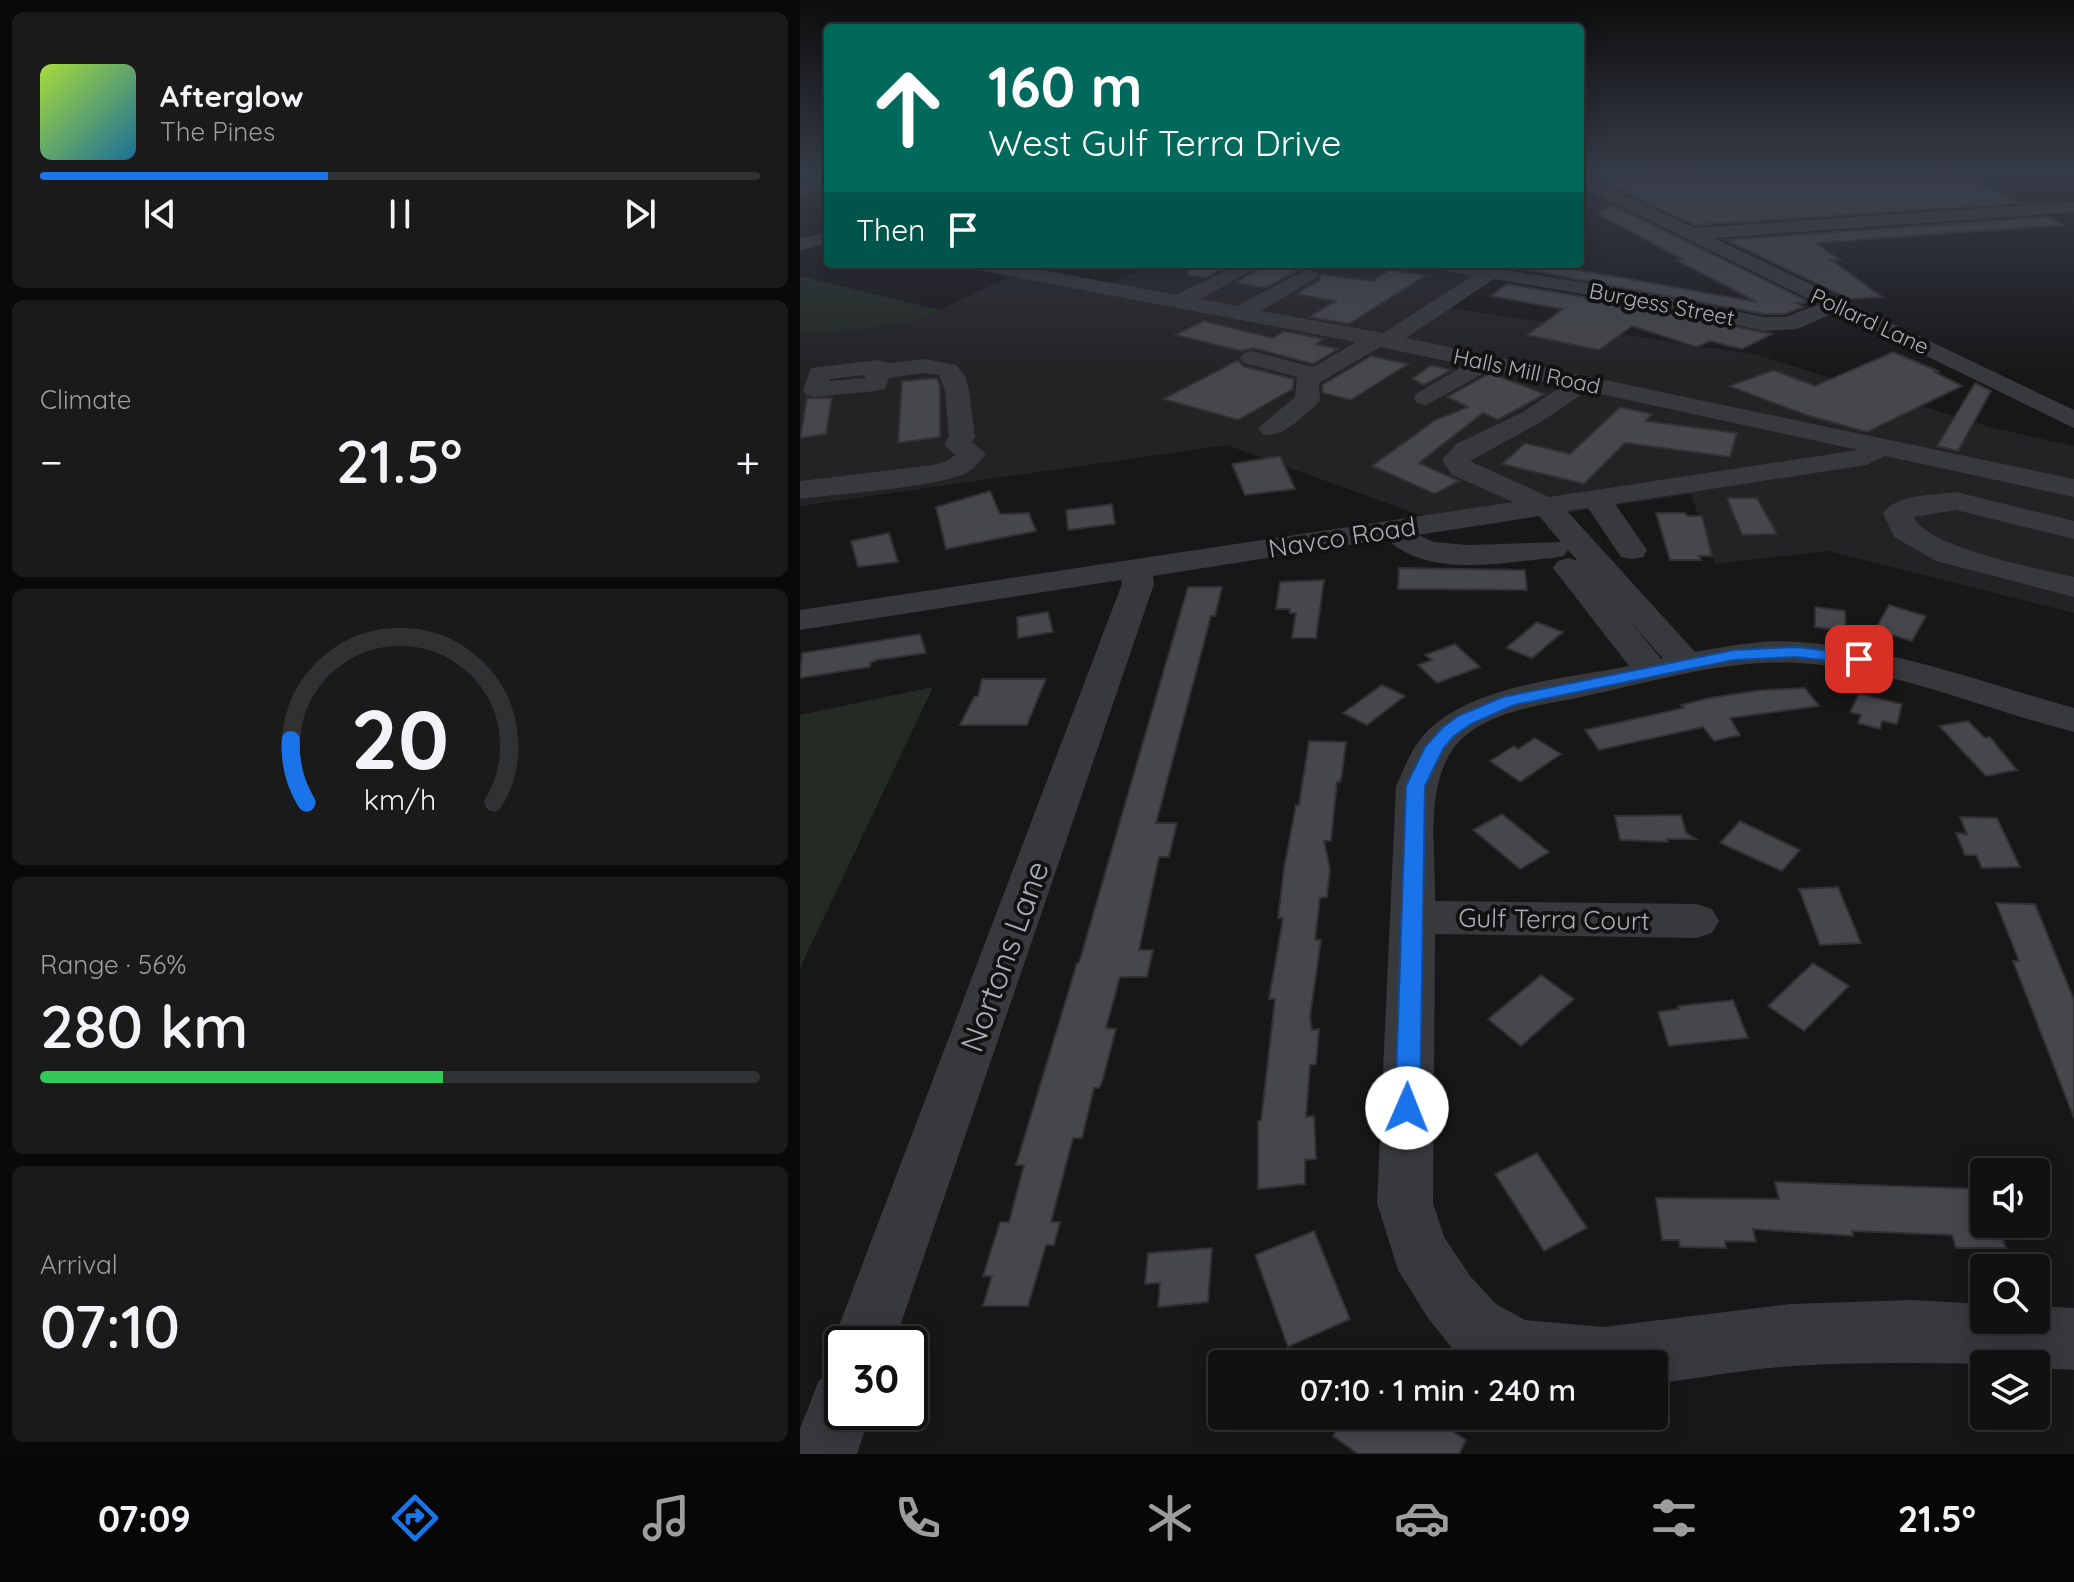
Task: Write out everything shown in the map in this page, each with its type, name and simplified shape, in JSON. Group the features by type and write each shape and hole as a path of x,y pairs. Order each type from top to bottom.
{"street":[{"name":"Pollard Lane","path":"1701,240 2071,416"},
{"name":"Halls Mill Road","path":"1014,268 1382,340 2074,488"},
{"path":"1155,296 1218,268"},
{"path":"1180,301 1246,268"},
{"name":"Burgess Street","path":"1497,268 1764,324 1789,324 1835,305"},
{"path":"1271,428 1307,400 1307,380 1382,340 1497,268"},
{"path":"1241,313 1309,274"},
{"path":"1267,298 1298,303"},
{"path":"1252,358 1317,375"},
{"path":"1426,398 1485,363"},
{"path":"878,372 929,365 947,367 956,376 962,437 957,444"},
{"path":"1583,383 1532,417 1466,450 1456,460 1462,469 1534,508 1686,664"},
{"path":"1760,421 1753,436 1786,441 1775,471"},
{"path":"800,465 957,444 972,454 957,467 934,473 800,490"},
{"name":"Navco Road","path":"800,620 1866,457 1881,447"},
{"path":"1596,498 1632,550"},
{"path":"2074,530 1956,501 1918,506 1898,513 1905,531 1947,554 2074,587"},
{"path":"1534,508 1553,549 1651,670"},
{"path":"1394,529 1402,540 1439,554 1553,549"},
{"name":"Nortons Lane","path":"870,1326 1138,584 1136,568"},
{"path":"2074,720 1859,659 1764,652 1651,670 1509,701 1464,720 1434,747 1416,786 1405,1203 1419,1250 1449,1297 1474,1326 1519,1351 1603,1359 1791,1335 1912,1331 2074,1339"},
{"name":"Gulf Terra Court","path":"1411,917 1696,921"},
{"path":"824,1454 832,1430"}],"shaded area":[{"path":"1026,268 1110,284 1143,268 1442,268 1480,274 1431,305 1757,355 1993,428 2074,446 2074,613 1828,551 1715,564 1691,494 1458,529 1227,445 800,506 800,336 913,323"},
{"path":"800,276 939,310 913,323 800,336"},
{"path":"933,687 800,968 800,715"}],"building":[{"path":"1646,240 1683,240 1809,302 1796,303 1803,307 1785,314 1764,314 1526,270 1567,268 1757,302 1676,260 1682,259"},
{"path":"1726,240 1858,240 1815,243 1840,260 1831,260 1882,297 1849,299"},
{"path":"1189,268 1224,268 1205,278 1188,275"},
{"path":"1260,268 1299,270 1265,288 1235,283"},
{"path":"1390,270 1426,275 1349,324 1309,317 1336,301 1296,294 1318,281 1322,274 1372,281"},
{"path":"1507,284 1772,334 1742,349 1710,341 1697,347 1632,326 1599,350 1527,335 1563,309 1491,296"},
{"path":"1204,321 1273,338 1284,331 1324,339 1316,344 1338,349 1313,364 1253,348 1242,351 1175,335"},
{"path":"1893,352 1938,371 1935,372 1962,386 1867,432 1806,415 1729,386 1773,370 1815,386"},
{"path":"1371,356 1408,364 1351,400 1323,393 1322,385"},
{"path":"1238,360 1243,366 1294,379 1293,389 1238,420 1163,399"},
{"path":"1431,365 1451,370 1424,385 1412,379"},
{"path":"1490,373 1545,394 1498,420 1483,413 1419,463 1459,481 1435,494 1372,466 1435,420 1468,407 1447,397"},
{"path":"937,378 940,385 940,437 898,443 902,381"},
{"path":"1975,383 1991,391 1958,451 1937,446"},
{"path":"807,398 832,398 826,434 800,438"},
{"path":"1620,407 1652,414 1646,421 1737,433 1730,457 1625,443 1584,484 1502,464 1525,443 1570,454"},
{"path":"1280,456 1295,489 1245,495 1232,464"},
{"path":"990,491 1000,514 1029,513 1036,531 946,549 936,507"},
{"path":"1727,498 1757,498 1777,534 1742,535"},
{"path":"1112,504 1115,524 1068,530 1066,510"},
{"path":"1656,513 1702,516 1712,556 1699,556 1701,560 1670,560"},
{"path":"889,533 898,562 858,567 851,541"},
{"path":"1399,568 1525,570 1527,590 1398,589"},
{"path":"1324,580 1316,638 1292,638 1296,613 1290,613 1290,609 1276,609 1280,582"},
{"path":"1188,587 1222,587 1215,616 1211,616 1156,823 1177,823 1169,857 1159,857 1139,950 1153,950 1147,977 1120,977 1106,1028 1116,1029 1102,1082 1099,1088 1094,1088 1082,1138 1073,1138 1051,1222 1060,1222 1054,1245 1046,1245 1028,1306 983,1306 992,1276 983,1276 1000,1222 1009,1222 1024,1165 1016,1165 1079,963"},
{"path":"1889,605 1926,616 1912,641 1875,630"},
{"path":"1815,607 1845,611 1846,631 1815,627"},
{"path":"1048,612 1053,632 1018,638 1017,617"},
{"path":"1537,622 1563,632 1532,658 1506,648"},
{"path":"920,634 926,653 877,660 870,663 870,667 800,678 802,653"},
{"path":"1455,644 1480,667 1437,683 1418,665 1432,660 1425,655"},
{"path":"982,679 1046,679 1027,725 960,725 974,697 978,696"},
{"path":"1382,685 1405,696 1367,725 1343,713"},
{"path":"1805,688 1819,706 1730,718 1740,735 1714,741 1703,727 1599,750 1585,730 1684,708 1681,705 1709,698 1761,690"},
{"path":"1859,694 1902,704 1897,724 1882,721 1880,729 1858,723 1861,715 1850,712"},
{"path":"1968,721 1985,738 1990,737 2017,770 1986,776 1939,726"},
{"path":"1535,738 1561,754 1520,782 1490,761 1514,746 1518,749"},
{"path":"1309,741 1346,742 1342,774 1340,782 1337,782 1331,841 1324,841 1330,869 1327,897 1320,898 1315,940 1321,940 1310,1017 1312,1030 1319,1029 1316,1064 1310,1065 1306,1117 1314,1116 1316,1159 1305,1160 1305,1184 1258,1189 1258,1121 1261,1121 1275,999 1269,999 1283,918 1278,918 1284,868 1296,805 1299,805"},
{"path":"1502,814 1549,852 1520,869 1473,830"},
{"path":"1681,815 1686,833 1696,839 1667,839 1668,842 1620,840 1615,816"},
{"path":"1960,817 1997,818 2020,867 1982,868 1976,855 1965,855 1956,833 1967,834"},
{"path":"1740,821 1800,850 1782,871 1720,843"},
{"path":"1838,887 1861,943 1820,945 1799,889"},
{"path":"1996,903 2035,904 2074,1000 2074,1118 2013,961 2019,961"},
{"path":"1813,963 1849,986 1804,1031 1768,1006"},
{"path":"1541,975 1574,999 1521,1046 1488,1019"},
{"path":"1733,1000 1748,1038 1669,1046 1658,1012 1679,1009 1678,1006"},
{"path":"1537,1153 1587,1228 1544,1251 1495,1174"},
{"path":"1775,1182 1970,1189 1970,1238 2002,1238 2006,1248 1956,1248 1952,1235 1852,1231 1853,1236 1753,1229 1756,1242 1725,1241 1726,1248 1680,1247 1679,1240 1662,1240 1656,1198 1779,1199"},
{"path":"1314,1231 1350,1319 1288,1347 1255,1255"},
{"path":"1212,1248 1208,1302 1158,1307 1160,1283 1145,1284 1148,1253"},
{"path":"1337,1430 1451,1430 1466,1440 1459,1454 1358,1454 1333,1436"}],"route":[{"path":"1407,1108 1416,786 1434,747 1448,732 1464,720 1509,701 1734,655 1796,652 1859,659"}]}
